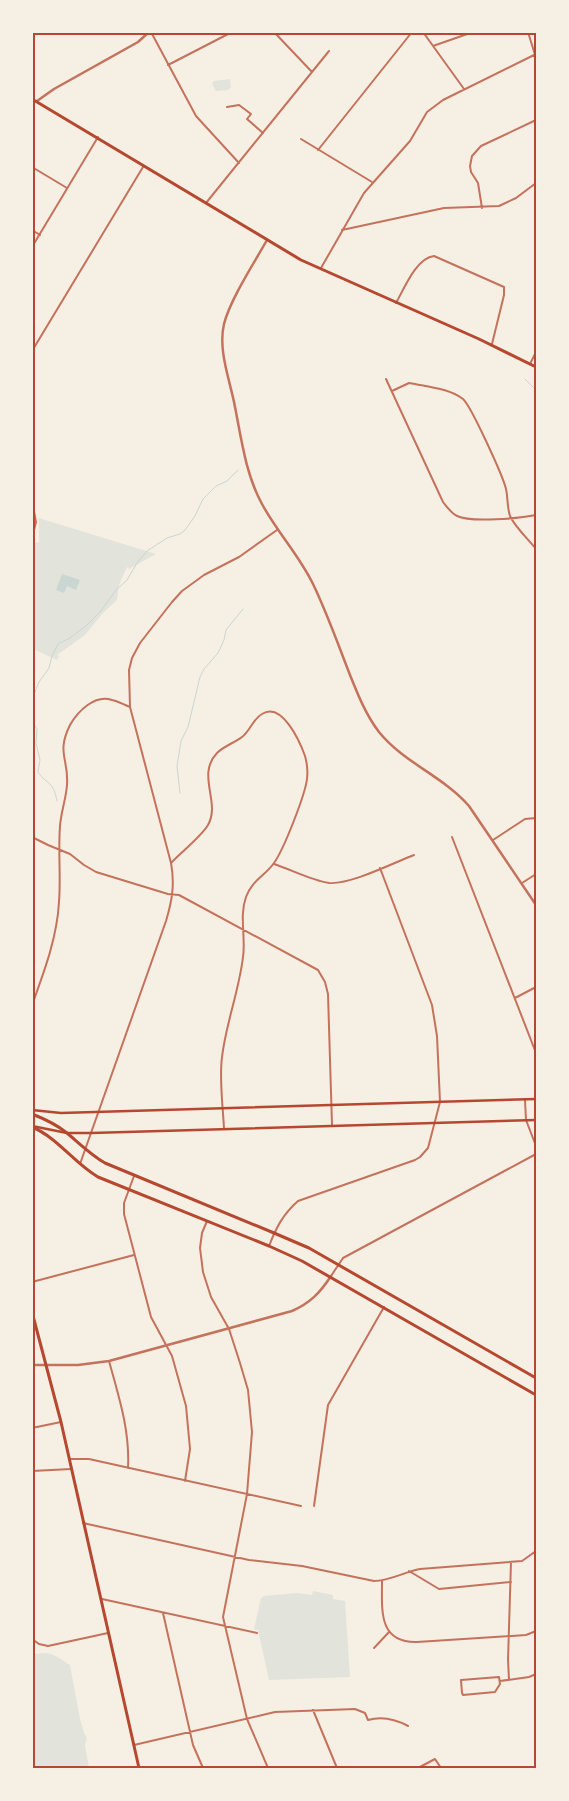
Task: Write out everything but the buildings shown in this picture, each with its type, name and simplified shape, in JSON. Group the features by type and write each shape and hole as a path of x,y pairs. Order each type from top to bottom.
{"main road":[{"path":"32,99 320,270 492,345 536,368"},
{"path":"32,1110 61,1113 536,1099"},
{"path":"32,1114 67,1133 85,1150 105,1164 274,1233 338,1264 536,1378"},
{"path":"32,1126 67,1133 91,1133 536,1120"},
{"path":"32,1126 51,1138 98,1177 269,1246 331,1276 536,1395"},
{"path":"32,1312 47,1365 139,1768"}],"street":[{"path":"37,101 54,89 138,42 150,32 196,116 239,163"},
{"path":"168,65 232,32"},
{"path":"274,32 312,72"},
{"path":"318,150 412,32"},
{"path":"423,32 464,89"},
{"path":"432,46 473,32"},
{"path":"320,270 356,205 372,182 410,141 432,107 464,89 536,56 528,32"},
{"path":"206,203 329,51"},
{"path":"227,107 239,106 251,114 247,120 263,133"},
{"path":"482,208 478,183 471,172 472,156 481,146 536,120"},
{"path":"32,247 98,138"},
{"path":"301,139 372,182"},
{"path":"32,351 144,166"},
{"path":"32,168 68,188"},
{"path":"342,230 433,210 457,207 482,208 499,206 536,183"},
{"path":"32,230 40,235"},
{"path":"267,240 227,314 222,333 222,344 249,471 260,502 302,563 314,585 361,700 375,726 390,744 459,795 536,905"},
{"path":"396,303 415,269 427,258 434,256 504,287 504,295 492,345"},
{"path":"530,364 536,352"},
{"path":"386,379 447,508 456,516 470,519 536,515"},
{"path":"392,391 409,383 454,394 464,400 471,410 503,479 511,517 536,549"},
{"path":"32,500 36,522 33,538"},
{"path":"80,1164 166,922 173,894 173,875 130,708 129,677 132,658 140,643 182,592 204,574 239,557 278,530"},
{"path":"32,1005 50,952 57,920 61,818 68,784 63,745 70,726 84,708 98,699 112,700 130,708"},
{"path":"170,863 208,826 212,810 207,779 208,770 213,758 225,746 247,732 260,715 271,712 284,718 305,755 307,769 305,787 274,864 257,879 246,898 243,913 244,953 222,1057 224,1129"},
{"path":"493,841 525,818 536,818"},
{"path":"32,837 70,854 96,872 179,895 311,965 322,976 328,994 332,1126"},
{"path":"452,837 536,1053"},
{"path":"274,864 330,883 346,881 414,855"},
{"path":"269,1246 285,1213 298,1201 420,1157 428,1148 440,1102 437,1036 432,1005 380,868"},
{"path":"522,884 536,874"},
{"path":"515,998 536,987"},
{"path":"525,1099 526,1120 536,1146"},
{"path":"32,1365 93,1364 109,1361 228,1329 303,1306 316,1297 338,1264 347,1256 536,1154"},
{"path":"134,1176 124,1208 134,1255 151,1317 157,1331 167,1346 179,1378 188,1422 190,1450 185,1481"},
{"path":"207,1221 202,1233 200,1248 203,1272 211,1297 228,1329 240,1363 250,1406 252,1448 247,1494 223,1612 247,1719 268,1768"},
{"path":"32,1282 134,1255"},
{"path":"314,1506 328,1405 384,1307"},
{"path":"109,1361 126,1423 128,1468"},
{"path":"32,1428 60,1422"},
{"path":"68,1460 84,1458 301,1506"},
{"path":"32,1472 71,1469"},
{"path":"83,1523 235,1556 382,1581 409,1571 512,1562 528,1558 536,1551"},
{"path":"509,1680 512,1562"},
{"path":"409,1571 439,1589 511,1582"},
{"path":"382,1581 383,1622 389,1632 397,1638 410,1642 526,1636 536,1632"},
{"path":"100,1599 257,1633"},
{"path":"163,1613 193,1745 202,1768"},
{"path":"374,1648 389,1632"},
{"path":"32,1638 39,1644 48,1646 108,1633"},
{"path":"500,1681 529,1678 536,1674"},
{"path":"499,1677 500,1681 495,1692 462,1694 461,1680 499,1677"},
{"path":"312,1710 337,1768"},
{"path":"133,1745 275,1712 358,1710 365,1713 368,1720 379,1718 392,1719 408,1726"},
{"path":"418,1768 435,1759 440,1768"}],"shaded area":[{"path":"230,79 231,87 228,90 216,91 212,83 214,81"},
{"path":"39,518 156,554 129,569 127,567 119,585 117,600 103,613 85,635 57,655 59,656 57,660 33,649 32,544 39,542"},
{"path":"62,574 80,580 76,590 67,586 64,593 56,590"},
{"path":"313,1591 333,1595 333,1599 345,1601 350,1677 269,1680 258,1630 254,1629 261,1598 264,1596 297,1593 312,1595"},
{"path":"33,1652 37,1654 50,1654 70,1665 80,1719 87,1738 85,1745 89,1768 33,1768"}],"waterway":[{"path":"525,379 536,390"},
{"path":"32,699 39,682 49,668 58,644 70,638 87,625 100,612 116,590 127,580 147,551 167,538 180,534 185,530 195,516 203,499 216,486 227,481 238,470"},
{"path":"180,793 177,766 181,741 188,727 200,677 204,669 218,653 226,630 243,609"},
{"path":"32,720 37,729 36,743 40,760 38,772 52,786 57,801"}]}
